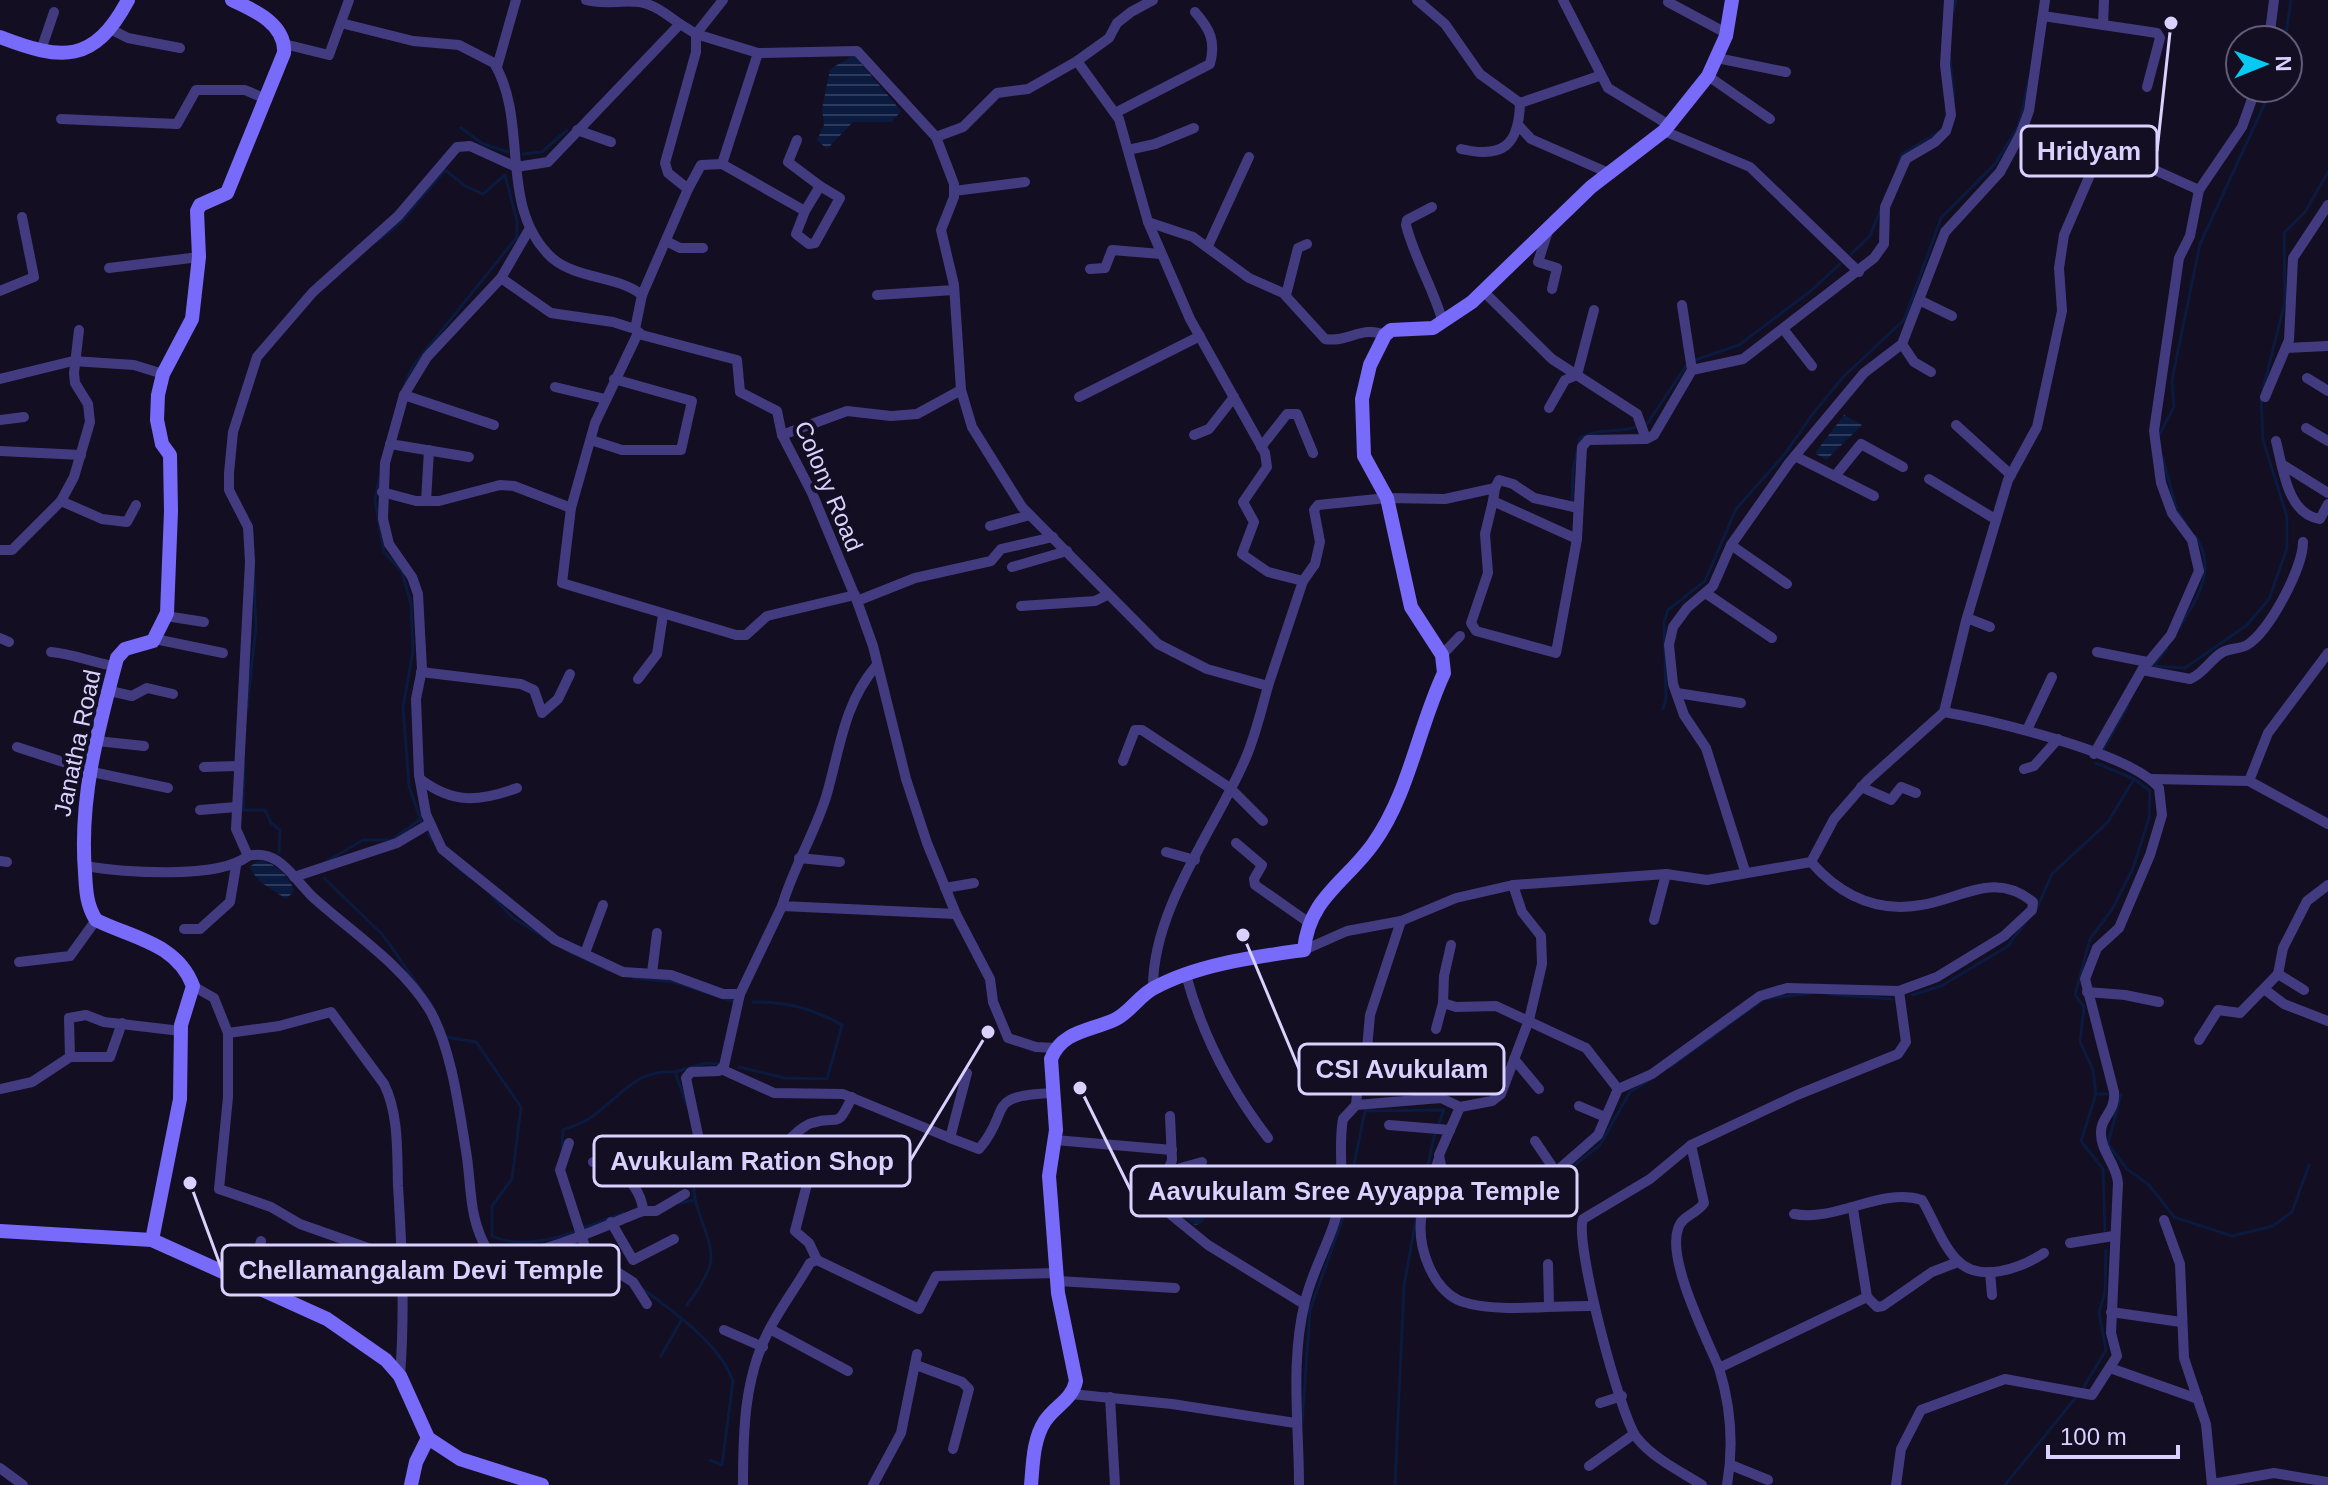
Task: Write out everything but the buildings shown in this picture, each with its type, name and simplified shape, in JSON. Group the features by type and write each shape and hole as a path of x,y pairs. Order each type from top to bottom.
{"main road":[{"path":"0,37 60,54 80,52 100,42 128,0"},
{"path":"155,639 166,616 171,484 170,455 162,444 157,420 163,374 192,319 199,257 197,211 200,205 227,193 266,99 284,44 274,26 261,14 232,0"},
{"path":"1031,1485 1037,1437 1045,1420 1071,1394 1076,1381 1075,1365 1063,1323 1049,1176 1055,1140 1051,1059 1055,1048 1069,1036 1119,1018 1153,989 1186,975 1304,950 1308,922 1316,906 1371,847 1391,818 1444,673 1442,655 1411,607 1387,498 1364,456 1362,399 1370,365 1385,335 1397,328 1433,328 1443,323 1483,291 1591,187 1667,128 1708,76 1726,33 1732,0"},
{"name":"Janatha Road","path":"96,920 87,900 81,836 89,768 115,666 125,649 155,639"},
{"path":"96,920 164,949 182,965 193,986 181,1031 180,1099 152,1240"},
{"path":"0,1231 152,1240 327,1319 386,1360 400,1376 428,1438 460,1459 542,1485"},
{"path":"411,1485 416,1462 428,1438"}],"street":[{"path":"284,44 329,55 349,0"},
{"path":"497,67 516,0"},
{"path":"586,0 600,4 639,2 652,6 696,34 758,53 857,51 936,137 954,191 941,230 954,290 961,390 972,427 1004,483 1030,515 1158,644 1207,669 1268,686"},
{"path":"688,189 668,173 665,163 696,52 696,34 723,0"},
{"path":"936,137 963,127 997,93 1028,89 1077,61 1109,38 1124,17 1153,0"},
{"path":"1417,0 1445,24 1480,74 1520,103"},
{"path":"1563,0 1599,76 1623,99 1667,128 1750,167 1859,272"},
{"path":"1692,370 1743,359 1859,272 1884,244 1885,207 1906,159 1935,142 1946,131 1951,115 1945,65 1949,0"},
{"path":"1745,871 1706,748 1684,715 1677,693 1669,645 1673,627 1687,608 1707,594 1731,545 1758,502 1795,456 1864,373 1902,344 1945,232 2000,172 2020,135 2029,111 2045,0"},
{"path":"2103,25 2104,0"},
{"path":"2271,24 2274,0"},
{"path":"1668,2 1726,33"},
{"path":"41,50 54,12"},
{"path":"1115,113 1210,64 1213,44 1210,29 1195,12"},
{"path":"2043,16 2159,35 2147,87"},
{"path":"341,23 404,40 459,45 479,53 497,67 512,107 518,191 536,242 556,261 642,295"},
{"path":"248,856 236,829 236,807 237,766 246,694 250,562 248,527 229,490 229,473 233,432 257,357 313,292 388,225 433,179 457,147 470,146 516,167 548,162 680,24"},
{"path":"110,29 128,38 180,48"},
{"path":"722,164 758,53"},
{"path":"1717,58 1786,72"},
{"path":"1077,61 1115,113 1148,222 1161,254 1200,336 1261,447 1267,467 1243,502 1254,522 1242,554 1268,572 1303,581"},
{"path":"1520,103 1599,76"},
{"path":"1708,76 1770,119"},
{"path":"61,119 177,124 196,90 245,90 266,99"},
{"path":"1461,149 1492,153 1507,146 1520,127 1520,103"},
{"path":"2094,754 2145,666 2171,635 2199,571 2192,540 2172,513 2161,483 2154,431 2179,258 2190,236 2199,190 2242,127 2250,104"},
{"path":"1520,127 1531,139 1611,174"},
{"path":"1128,150 1155,144 1194,128"},
{"path":"577,130 611,142"},
{"path":"797,140 788,162 840,198 812,244 796,234 820,186"},
{"path":"1811,862 1834,819 1861,787 1944,712 1995,519 2011,475 2037,427 2062,311 2059,268 2064,235 2099,154 2117,153 2199,190"},
{"path":"1208,246 1249,157"},
{"path":"805,211 722,164 715,161 701,165 642,295 637,331 605,399 591,440 571,508 562,583 663,615 746,635 767,616 856,598 915,578 991,561 1001,549 1053,537"},
{"path":"954,191 1025,182"},
{"path":"2265,397 2286,348 2293,258 2328,205"},
{"path":"1432,207 1407,220 1406,225 1424,276 1437,298 1443,323"},
{"path":"0,291 34,277 22,217"},
{"path":"1148,222 1180,230 1208,246 1249,278 1286,295 1325,339 1343,339 1374,330 1385,335"},
{"path":"530,228 501,278 427,357 404,395 390,444 382,492 383,519 389,544 412,577 418,594 421,672 416,699 420,779 429,824 442,849 555,940 623,972 671,975 723,994 740,994"},
{"path":"1548,231 1538,262 1557,268 1552,289"},
{"path":"666,241 680,248 703,248"},
{"path":"1286,295 1298,248 1307,244"},
{"path":"1090,269 1105,268 1112,250 1161,254"},
{"path":"109,268 199,257"},
{"path":"501,278 551,313 613,322 637,331"},
{"path":"877,295 954,290"},
{"path":"1483,291 1552,359 1637,414 1646,439"},
{"path":"1919,300 1952,316"},
{"path":"1578,508 1534,498 1513,484 1499,480 1485,534 1488,573 1471,623 1476,631 1556,653 1577,539 1582,447 1588,440 1646,439 1660,429 1692,370 1682,305"},
{"path":"1577,375 1594,310"},
{"path":"0,550 12,550 61,501 81,455 89,411 75,383 73,361 79,330"},
{"path":"1784,330 1812,366"},
{"name":"Colony Road","path":"637,331 650,339 737,360 740,392 777,411 782,435 812,493 856,598 906,779 945,888 990,979 993,1002 1008,1038 1036,1047 1055,1048"},
{"path":"1079,397 1200,336"},
{"path":"1902,344 1914,362 1931,372"},
{"path":"2286,348 2328,346"},
{"path":"0,379 73,361 134,365 163,374"},
{"path":"1549,408 1565,380 1577,375"},
{"path":"2307,378 2328,391"},
{"path":"591,440 622,450 681,450 692,401 614,379"},
{"path":"555,387 605,399"},
{"path":"782,435 847,411 891,416 917,414 961,390"},
{"path":"404,395 494,425"},
{"path":"1194,435 1209,429 1234,397"},
{"path":"1261,447 1287,414 1297,414 1313,453"},
{"path":"0,420 24,417"},
{"path":"1956,425 2011,475"},
{"path":"2306,428 2328,441"},
{"path":"2276,441 2294,504 2309,517 2320,519 2328,504"},
{"path":"390,444 469,457"},
{"path":"1835,476 1861,444 1903,467"},
{"path":"426,501 429,450"},
{"path":"0,451 81,455"},
{"path":"1795,456 1874,496"},
{"path":"2283,465 2328,493"},
{"path":"1929,479 1995,519"},
{"path":"382,492 426,501 500,485 514,486 571,508"},
{"path":"1153,989 1152,969 1161,933 1244,762 1303,581 1315,564 1320,542 1315,519 1318,505 1387,498 1445,499 1495,488"},
{"path":"61,501 115,522 127,522 136,505"},
{"path":"1493,501 1577,539"},
{"path":"1536,518 1555,503"},
{"path":"990,526 1030,515"},
{"path":"2097,652 2190,679 2208,668 2225,650 2249,644 2269,621 2295,571 2303,542"},
{"path":"1731,545 1787,584"},
{"path":"1012,567 1067,551"},
{"path":"1707,594 1772,638"},
{"path":"1021,606 1095,601 1107,595"},
{"path":"638,679 657,654 663,615"},
{"path":"166,616 204,622"},
{"path":"1967,618 1990,627"},
{"path":"1442,655 1460,636"},
{"path":"155,639 223,653"},
{"path":"51,652 82,655 98,664 115,666"},
{"path":"2249,781 2268,733 2328,653"},
{"path":"721,1069 740,994 782,906 825,799 850,708 862,683 876,666"},
{"path":"421,672 521,684 534,690 542,713 558,699 570,674"},
{"path":"2027,730 2052,677"},
{"path":"110,691 132,696 147,688 173,694"},
{"path":"1677,693 1741,703"},
{"path":"1944,712 2058,739 2152,779 2249,781 2328,824"},
{"path":"1123,761 1135,730 1142,730 1230,788 1263,821"},
{"path":"2024,769 2034,766 2058,739"},
{"path":"97,741 144,746"},
{"path":"17,747 97,773 168,788"},
{"path":"204,767 237,766"},
{"path":"420,779 439,793 463,798 517,788"},
{"path":"1896,1485 1901,1449 1921,1410 2005,1379 2092,1395 2117,1356 2111,1333 2111,1312 2113,1236 2119,1200 2117,1168 2103,1147 2101,1135 2102,1124 2115,1105 2114,1092 2099,1046 2095,1013 2085,979 2097,948 2119,928 2150,855 2162,815 2159,788 2152,779"},
{"path":"1861,787 1891,800 1901,787 1916,793"},
{"path":"200,810 236,807"},
{"path":"294,877 397,843 429,824"},
{"path":"1236,843 1262,865 1254,879 1255,885 1308,922"},
{"path":"1166,852 1195,860"},
{"path":"84,866 154,873 236,866 248,856 263,853 275,857 372,947 426,1005 433,1017 460,1121 472,1217 490,1253"},
{"path":"799,858 840,862"},
{"path":"1304,950 1347,931 1401,921 1456,898 1513,885 1666,874 1695,880 1811,862"},
{"path":"1439,1155 1443,1176 1467,1192 1493,1200 1526,1198 1598,1135 1618,1089 1652,1074 1760,996 1787,988 1899,991 1937,977 2004,936 2032,910 2033,902 2017,889 1989,887 1921,905 1876,905 1831,886 1811,862"},
{"path":"184,929 200,929 230,902 236,866"},
{"path":"1654,920 1666,874"},
{"path":"945,888 974,883"},
{"path":"1356,1105 1441,1098 1460,1107 1492,1101 1501,1094 1529,1020 1540,974 1542,943 1522,912 1513,885"},
{"path":"2199,1040 2218,1010 2240,1013 2278,974 2283,948 2307,901 2328,885"},
{"path":"585,953 603,905"},
{"path":"782,906 956,914"},
{"path":"19,962 70,956 96,920"},
{"path":"1299,1485 1295,1423 1304,1304 1315,1265 1334,1226 1341,1196 1340,1135 1343,1119 1356,1105 1366,1060 1370,1015 1401,921"},
{"path":"652,973 657,933"},
{"path":"1436,1029 1451,945"},
{"path":"2278,974 2304,990"},
{"path":"1186,975 1191,997 1240,1101 1268,1138"},
{"path":"193,986 214,998 228,1033 228,1097 219,1189 271,1207 300,1224 402,1260 515,1254 580,1235 643,1211 656,1211 685,1194"},
{"path":"2264,989 2284,1004 2328,1021"},
{"path":"1702,1485 1658,1458 1634,1434 1594,1306 1579,1229 1583,1219 1650,1179 1691,1145 1797,1095 1898,1054 1906,1042 1899,991"},
{"path":"2087,992 2159,1002"},
{"path":"1443,1003 1456,1007 1496,1006 1586,1048 1618,1089"},
{"path":"228,1033 279,1026 323,1012 334,1014 390,1096 396,1146 405,1312 400,1376"},
{"path":"70,1057 69,1018 86,1015 181,1031"},
{"path":"0,1089 32,1082 70,1057 110,1057 122,1023"},
{"path":"1514,1059 1539,1089"},
{"path":"690,1148 698,1135 686,1078 691,1072 721,1069 774,1093 843,1094 979,1149 990,1137 1000,1107 1019,1094 1052,1093"},
{"path":"950,1138 967,1073"},
{"path":"780,1148 812,1123 835,1122 843,1116 852,1097"},
{"path":"1579,1106 1605,1117"},
{"path":"1460,1107 1439,1155 1421,1220 1422,1242 1434,1278 1458,1299 1491,1306 1594,1306"},
{"path":"1170,1116 1170,1171 1160,1193 1159,1205 1208,1245 1304,1304"},
{"path":"1389,1125 1450,1130"},
{"path":"1055,1140 1172,1150"},
{"path":"1535,1141 1556,1172"},
{"path":"569,1143 560,1170 587,1253 633,1282 647,1304"},
{"path":"1691,1145 1704,1203 1681,1222 1676,1232 1677,1247 1683,1277 1719,1368 1730,1417 1731,1465 1727,1485"},
{"path":"593,1162 610,1158 627,1176 643,1204 643,1211"},
{"path":"627,1176 647,1162"},
{"path":"1170,1171 1202,1162"},
{"path":"806,1188 795,1231 809,1243 817,1260 919,1309 936,1276 1057,1277 1175,1288"},
{"path":"1794,1214 1819,1216 1888,1200 1922,1200 1958,1262 1974,1271 1990,1272 2027,1264 2044,1253"},
{"path":"1853,1209 1867,1297 1877,1307 1932,1272 1958,1262"},
{"path":"2164,1220 2180,1264 2184,1358 2206,1424 2212,1485 2274,1473 2328,1482"},
{"path":"611,1222 633,1260 674,1239"},
{"path":"2070,1243 2113,1236"},
{"path":"250,1283 261,1241"},
{"path":"743,1485 745,1415 752,1374 770,1329 810,1263 817,1260"},
{"path":"1548,1264 1549,1305"},
{"path":"1990,1272 1992,1295"},
{"path":"1719,1368 1867,1297"},
{"path":"2111,1312 2181,1322"},
{"path":"770,1329 848,1371"},
{"path":"724,1330 763,1347"},
{"path":"873,1485 901,1433 916,1360 962,1382 969,1389 953,1449"},
{"path":"2110,1368 2198,1399"},
{"path":"1071,1394 1295,1423"},
{"path":"1600,1403 1622,1396"},
{"path":"1110,1397 1115,1485"},
{"path":"1589,1466 1634,1434"},
{"path":"1731,1465 1768,1480"},
{"path":"0,1468 23,1485"}],"water":[{"path":"854,55 901,111 892,122 853,122 827,149 817,140 824,125 822,109 830,69"},
{"path":"1844,415 1862,425 1826,460 1815,453"},
{"path":"260,860 276,867 289,880 294,891 286,899 259,881 249,867"},
{"path":"1204,1164 1209,1168 1207,1213 1202,1223 1195,1225 1164,1201 1178,1167"}],"waterway":[{"path":"1953,12 1956,0"},
{"path":"2287,24 2291,0"},
{"path":"1950,59 1954,99"},
{"path":"1663,709 1666,699 1664,622 1668,610 1705,581 1736,509 1784,455 1812,415 1843,377 1904,320 1941,218 1995,164 2019,125 2029,79"},
{"path":"2158,437 2174,407 2172,380 2200,244 2265,104"},
{"path":"461,128 483,144 508,152"},
{"path":"523,154 542,152 567,130"},
{"path":"1898,166 1902,154 1939,132"},
{"path":"376,242 400,223 445,170 465,186 483,194 505,175 517,221 517,237 413,366 405,383"},
{"path":"2263,389 2285,302 2284,233 2305,212 2328,172"},
{"path":"1851,254 1870,236 1880,211"},
{"path":"1695,360 1739,345 1812,290 1840,264"},
{"path":"1647,424 1688,363"},
{"path":"2153,666 2185,668 2247,625 2269,599 2287,548 2287,517 2263,440 2261,396"},
{"path":"1572,503 1573,470 1580,438 1636,427"},
{"path":"2162,456 2177,510 2186,524"},
{"path":"380,475 375,500 384,552 402,572 411,604 413,651 403,707 409,786 421,821"},
{"path":"247,709 256,627 252,529"},
{"path":"2179,628 2198,595 2205,572 2202,548 2195,536"},
{"path":"2153,666 2167,648"},
{"path":"2103,750 2128,705"},
{"path":"2096,763 2134,779 2150,791 2149,818 2133,868 2113,908 2090,939 2075,995 2084,1007 2080,1042 2093,1070 2096,1094 2081,1141 2103,1169 2105,1233"},
{"path":"244,764 243,810 265,810 271,823 280,830 279,853"},
{"path":"2037,908 2052,874 2108,822 2134,779"},
{"path":"324,863 363,840 392,840 419,820"},
{"path":"428,834 433,841"},
{"path":"454,864 469,877"},
{"path":"324,878 383,935 431,1004"},
{"path":"491,895 513,918 547,939"},
{"path":"1912,995 1941,986 2008,946 2027,920"},
{"path":"567,951 608,970"},
{"path":"634,978 674,982 735,1002"},
{"path":"1670,1067 1764,999 1812,993"},
{"path":"1828,994 1892,999"},
{"path":"739,1067 785,1078 827,1079 842,1025 799,1007 753,1002"},
{"path":"446,1037 476,1042 521,1107 512,1179 492,1206 492,1236 511,1241 534,1241 576,1231"},
{"path":"687,1106 675,1072 706,1063 721,1064"},
{"path":"562,1148 563,1130 587,1120 637,1080 661,1072 675,1072"},
{"path":"1541,1192 1600,1145 1630,1092 1650,1080"},
{"path":"2096,1094 2107,1094"},
{"path":"2121,1094 2108,1144 2127,1169 2149,1185 2174,1217 2232,1236 2273,1226 2292,1212 2309,1165"},
{"path":"1302,1424 1310,1310 1343,1218 1365,1111 1444,1110 1438,1126"},
{"path":"1421,1195 1435,1133"},
{"path":"687,1305 706,1276 711,1256 695,1197 693,1153"},
{"path":"1439,1181 1488,1208 1523,1201"},
{"path":"679,1203 695,1200"},
{"path":"583,1228 624,1213"},
{"path":"1395,1485 1404,1286 1416,1219"},
{"path":"2082,1390 2106,1350 2099,1312 2105,1293 2106,1250"},
{"path":"643,1289 707,1341 727,1367 733,1381 722,1465 710,1460"},
{"path":"661,1356 682,1319"},
{"path":"2005,1485 2077,1396"}],"place":[{"name":"Hridyam","path":"2171,23"},
{"name":"CSI Avukulam","path":"1243,935"},
{"name":"Avukulam Ration Shop","path":"988,1032"},
{"name":"Aavukulam Sree Ayyappa Temple","path":"1080,1088"},
{"name":"Chellamangalam Devi Temple","path":"190,1183"}]}
